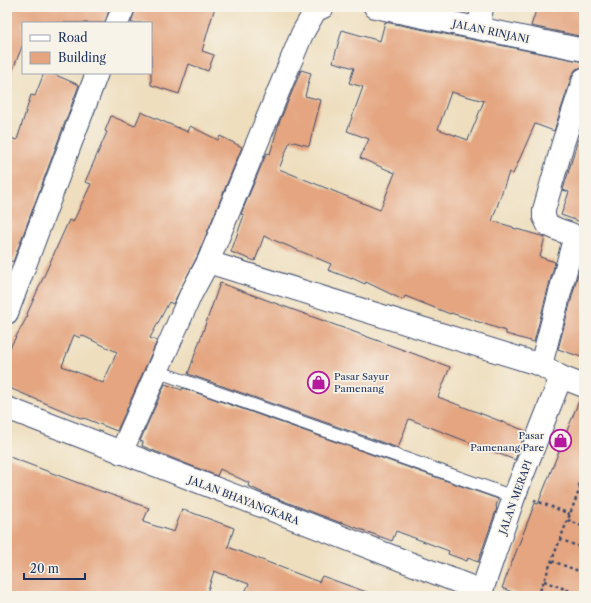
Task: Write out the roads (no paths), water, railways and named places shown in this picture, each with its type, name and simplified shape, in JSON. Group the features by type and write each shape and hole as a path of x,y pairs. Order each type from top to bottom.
{"street":[{"path":"117,22 124,7"},
{"path":"121,453 191,294 208,262 302,34 316,11 323,7"},
{"name":"JALAN RINJANI","path":"375,7 584,50"},
{"path":"479,28 482,7"},
{"path":"7,313 97,74"},
{"path":"542,365 574,239 571,234 548,225 544,217 544,210 563,143 584,79"},
{"path":"208,262 542,365 561,377 584,386"},
{"name":"JALAN MERAPI","path":"481,593 514,497 561,377"},
{"name":"JALAN BHAYANGKARA","path":"7,408 481,593"}],"lane":[{"path":"156,371 514,497"}],"place":[{"name":"Pasar Sayur Pamenang","path":"319,382"},
{"name":"Pasar Pamenang Pare","path":"560,441"}]}
